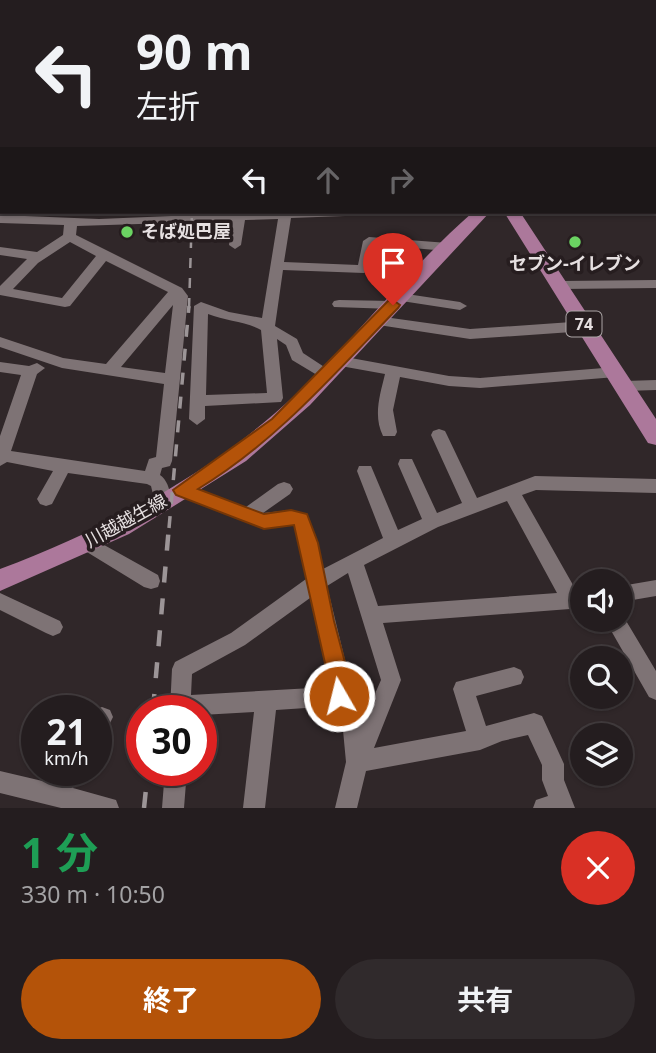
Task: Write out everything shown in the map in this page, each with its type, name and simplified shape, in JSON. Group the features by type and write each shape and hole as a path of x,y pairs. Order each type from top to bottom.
{"main road":[{"name":"川越越生線","path":"0,580 49,563 88,544 225,464 277,423 480,214"},
{"name":"74","path":"513,214 656,437"}],"street":[{"path":"1,293 37,256 70,230 304,214"},
{"path":"277,423 262,324 279,266 285,215"},
{"path":"1,220 36,216 70,230 103,256 177,291 181,296 164,461 155,464 151,478"},
{"path":"235,245 239,218"},
{"path":"279,266 364,269 369,242 448,247"},
{"path":"0,251 37,256"},
{"path":"1,293 65,303 103,256"},
{"path":"561,285 656,284"},
{"path":"110,370 177,291"},
{"path":"340,304 397,301 460,306"},
{"path":"197,419 201,306 226,316 262,324 292,342 298,356 333,368 393,372 480,383 621,379 656,386"},
{"path":"377,321 470,334 586,326"},
{"path":"0,342 56,361 174,380"},
{"path":"0,367 30,371 56,361"},
{"path":"30,371 1,457 151,478 159,483 162,502"},
{"path":"389,432 385,410 393,372"},
{"path":"198,401 275,398"},
{"path":"439,435 472,507"},
{"path":"406,464 432,522"},
{"path":"46,499 64,466"},
{"path":"365,471 394,542"},
{"path":"181,695 182,669 238,639 318,581 432,522 535,482 656,486"},
{"path":"249,514 284,489"},
{"path":"182,490 264,522 291,517 301,520 318,581 324,621 343,696 351,704 357,762"},
{"path":"511,492 570,589"},
{"path":"88,544 151,581"},
{"path":"346,808 357,762 391,680 354,561"},
{"path":"633,592 656,588"},
{"path":"0,601 54,627"},
{"path":"370,615 570,601"},
{"path":"622,632 656,690"},
{"path":"480,739 463,689 514,677"},
{"path":"217,705 343,696"},
{"path":"254,808 266,701"},
{"path":"357,762 480,739 502,730 534,723 554,764 553,780 557,807"},
{"path":"0,782 108,808"},
{"path":"57,795 62,786"},
{"path":"173,808 175,786"}],"railway":[{"path":"189,308 192,214"},
{"path":"169,528 189,306"},
{"path":"154,695 169,526"},
{"path":"144,808 146,786"}],"place":[{"name":"そば処巴屋","path":"127,232"},
{"name":"セブン-イレブン","path":"575,242"}],"route":[{"path":"339,696 343,696 324,621 309,543 301,520 291,517 264,522 182,490 251,446 302,401 393,305"}]}
